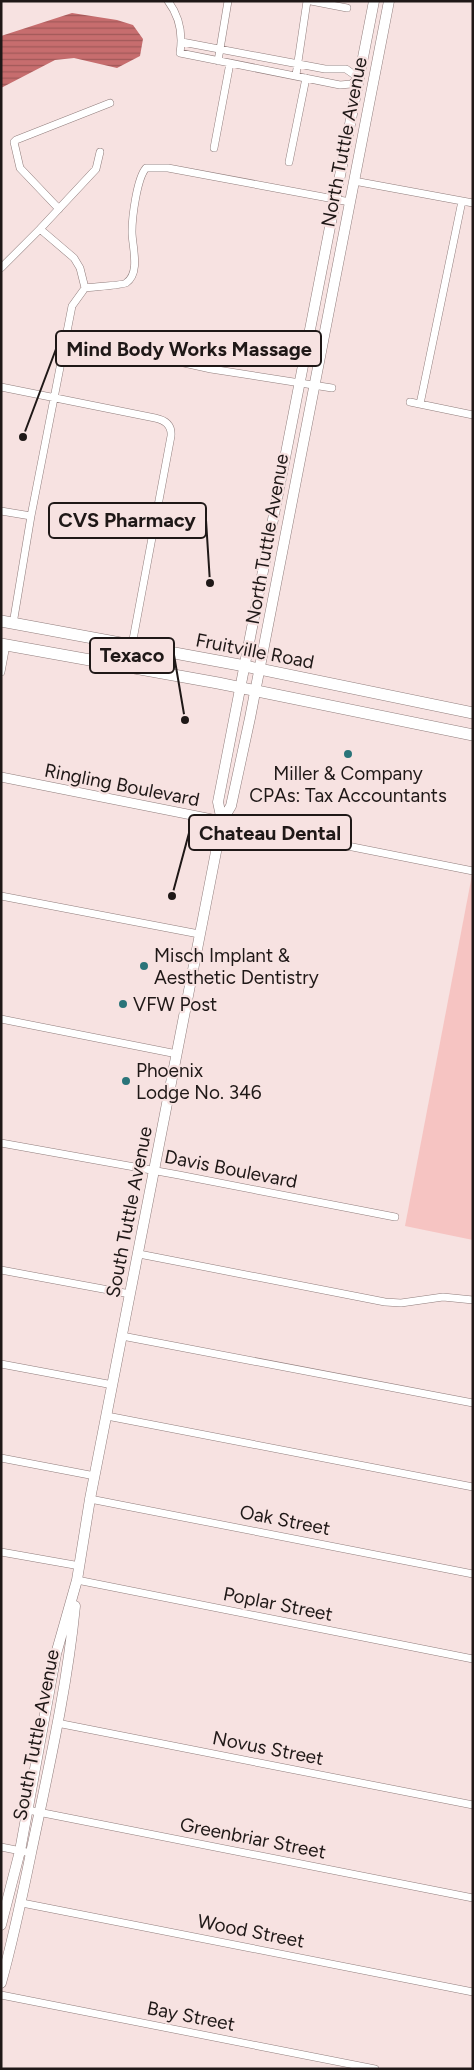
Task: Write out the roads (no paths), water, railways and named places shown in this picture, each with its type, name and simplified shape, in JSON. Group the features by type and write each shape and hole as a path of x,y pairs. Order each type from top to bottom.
{"main road":[{"name":"North Tuttle Avenue","path":"222,821 218,802 374,1"},
{"name":"North Tuttle Avenue","path":"222,821 231,806 256,691 389,1"},
{"name":"Fruitville Road","path":"1,621 245,666 473,713"},
{"path":"1,631 14,624"},
{"name":"Fruitville Road","path":"4,644 256,691 473,735"},
{"name":"South Tuttle Avenue","path":"1,1925 20,1851 56,1654 80,1566 90,1499 222,821"},
{"name":"South Tuttle Avenue","path":"1,1983 4,1962 22,1903 70,1657 77,1580"}],"street":[{"path":"168,1 177,15 180,26 182,42 180,54 345,86 359,78 346,69 325,69 298,65 182,42"},
{"path":"218,61 228,1"},
{"path":"296,76 307,1"},
{"path":"311,1 347,8"},
{"path":"214,148 230,63"},
{"path":"289,162 306,78"},
{"path":"60,208 20,168 13,146 14,142 110,103"},
{"path":"1,268 96,169 100,152"},
{"path":"84,288 103,285 120,286 127,283 131,278 134,268 133,220 141,180 146,168 168,168 350,202"},
{"path":"354,181 473,203"},
{"path":"420,404 462,201"},
{"path":"14,624 31,516 72,306 84,288 80,268 74,258 40,229"},
{"path":"66,338 211,369 332,388"},
{"path":"1,387 155,418 168,424 172,429 132,645"},
{"path":"410,402 473,415"},
{"path":"1,511 31,516"},
{"path":"1,672 4,644"},
{"name":"Ringling Boulevard","path":"1,778 473,871"},
{"path":"1,896 199,934"},
{"path":"1,1019 177,1054"},
{"name":"Davis Boulevard","path":"1,1143 395,1217"},
{"path":"138,1254 386,1302 401,1303 443,1297 473,1300"},
{"path":"1,1270 130,1294"},
{"path":"122,1336 473,1403"},
{"path":"1,1364 113,1385"},
{"path":"106,1416 473,1487"},
{"path":"1,1458 95,1476"},
{"name":"Oak Street","path":"90,1499 473,1574"},
{"path":"1,1552 80,1566"},
{"name":"Poplar Street","path":"77,1580 473,1659"},
{"name":"Novus Street","path":"57,1723 473,1805"},
{"name":"Greenbriar Street","path":"28,1810 473,1898"},
{"path":"1,1847 31,1853"},
{"name":"Wood Street","path":"22,1903 473,1992"},
{"name":"Bay Street","path":"1,1995 375,2069"}],"place":[{"name":"Mind Body Works Massage","path":"23,437"},
{"name":"CVS Pharmacy","path":"210,583"},
{"name":"Texaco","path":"185,720"},
{"name":"Miller & Company CPAs: Tax Accountants","path":"348,754"},
{"name":"Chateau Dental","path":"172,896"},
{"name":"Misch Implant & Aesthetic Dentistry","path":"144,966"},
{"name":"VFW Post","path":"123,1004"},
{"name":"Phoenix Lodge No. 346","path":"126,1081"}]}
